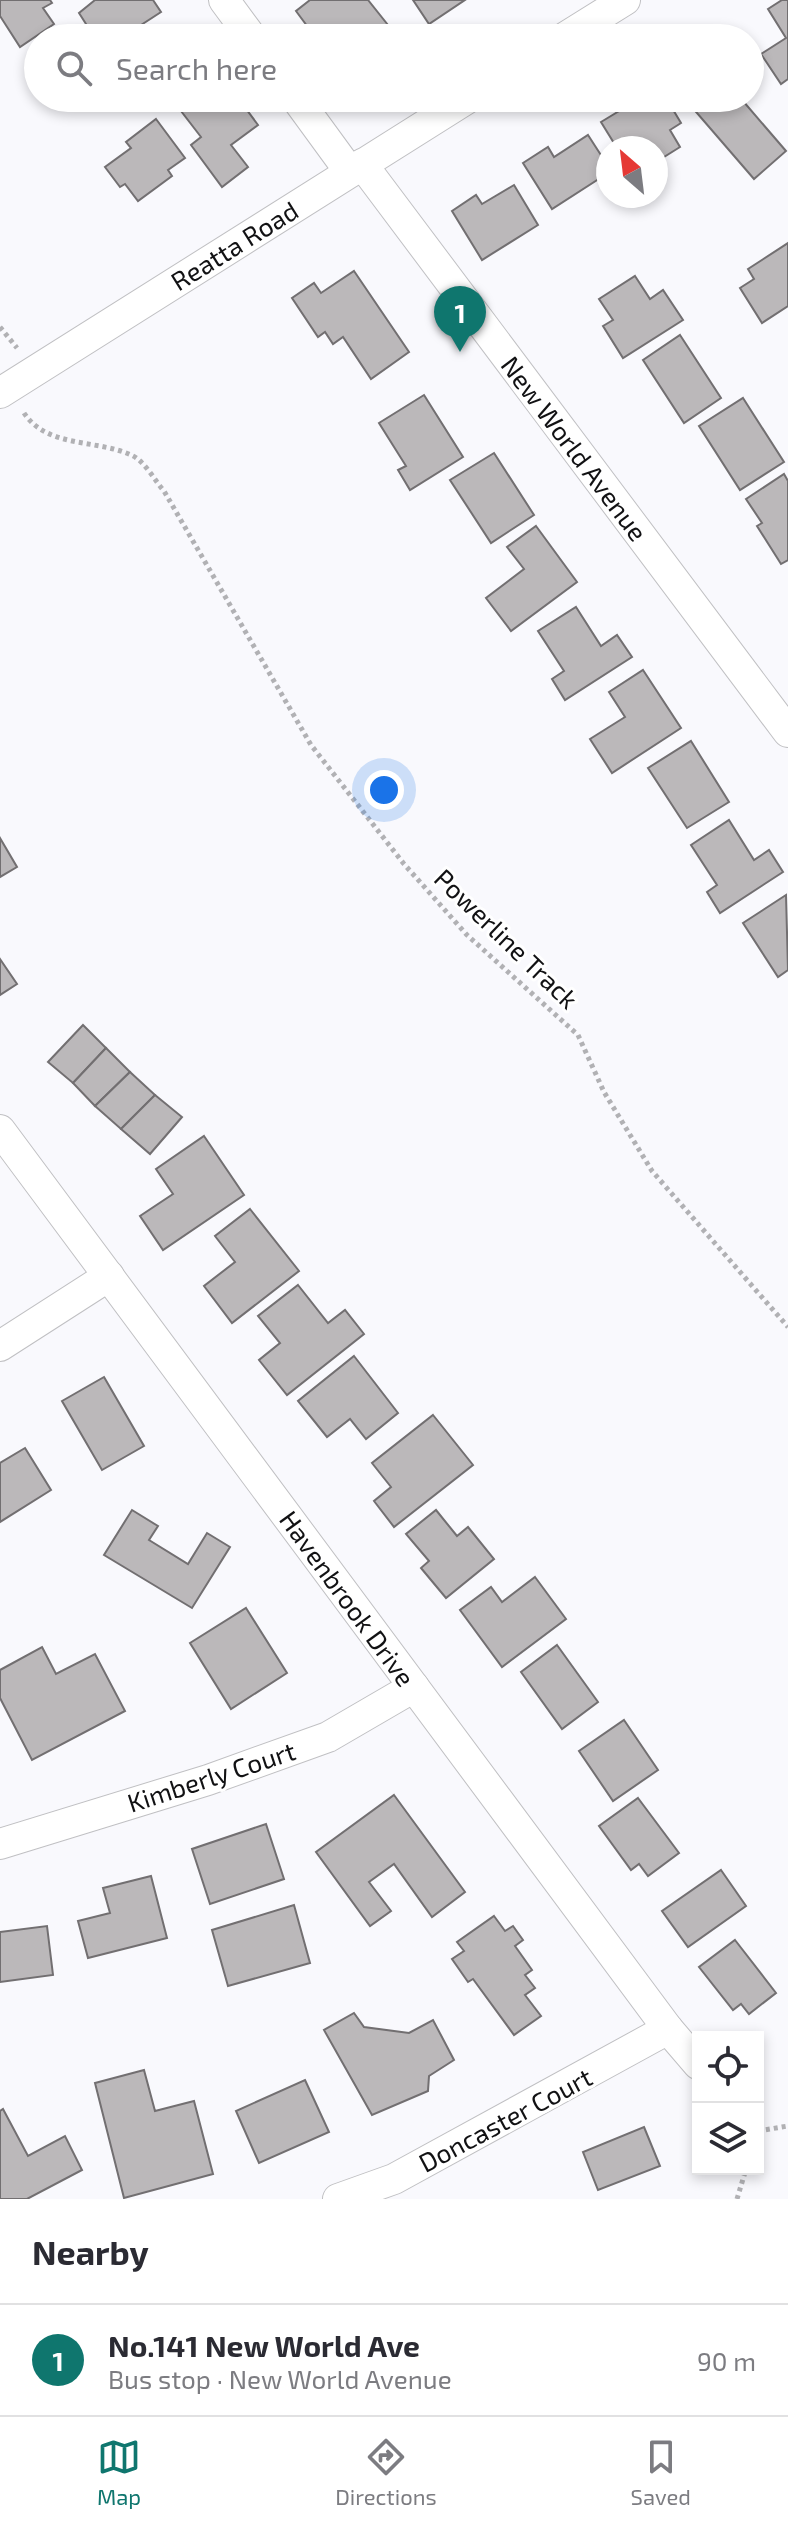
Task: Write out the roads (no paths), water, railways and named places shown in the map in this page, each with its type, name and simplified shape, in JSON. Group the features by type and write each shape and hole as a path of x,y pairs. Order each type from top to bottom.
{"street":[{"path":"224,0 242,24"},
{"path":"586,24 625,0"},
{"name":"New World Avenue","path":"308,112 356,168 788,732"},
{"name":"Reatta Road","path":"4,390 446,112"},
{"name":"Havenbrook Drive","path":"0,1130 668,2029 692,2057"},
{"path":"0,1346 109,1276"},
{"name":"Kimberly Court","path":"0,1844 208,1780 328,1737 414,1687"},
{"name":"Doncaster Court","path":"338,2199 394,2179 668,2029"}],"place":[{"name":"No.141 New World Ave","path":"460,352"}]}
